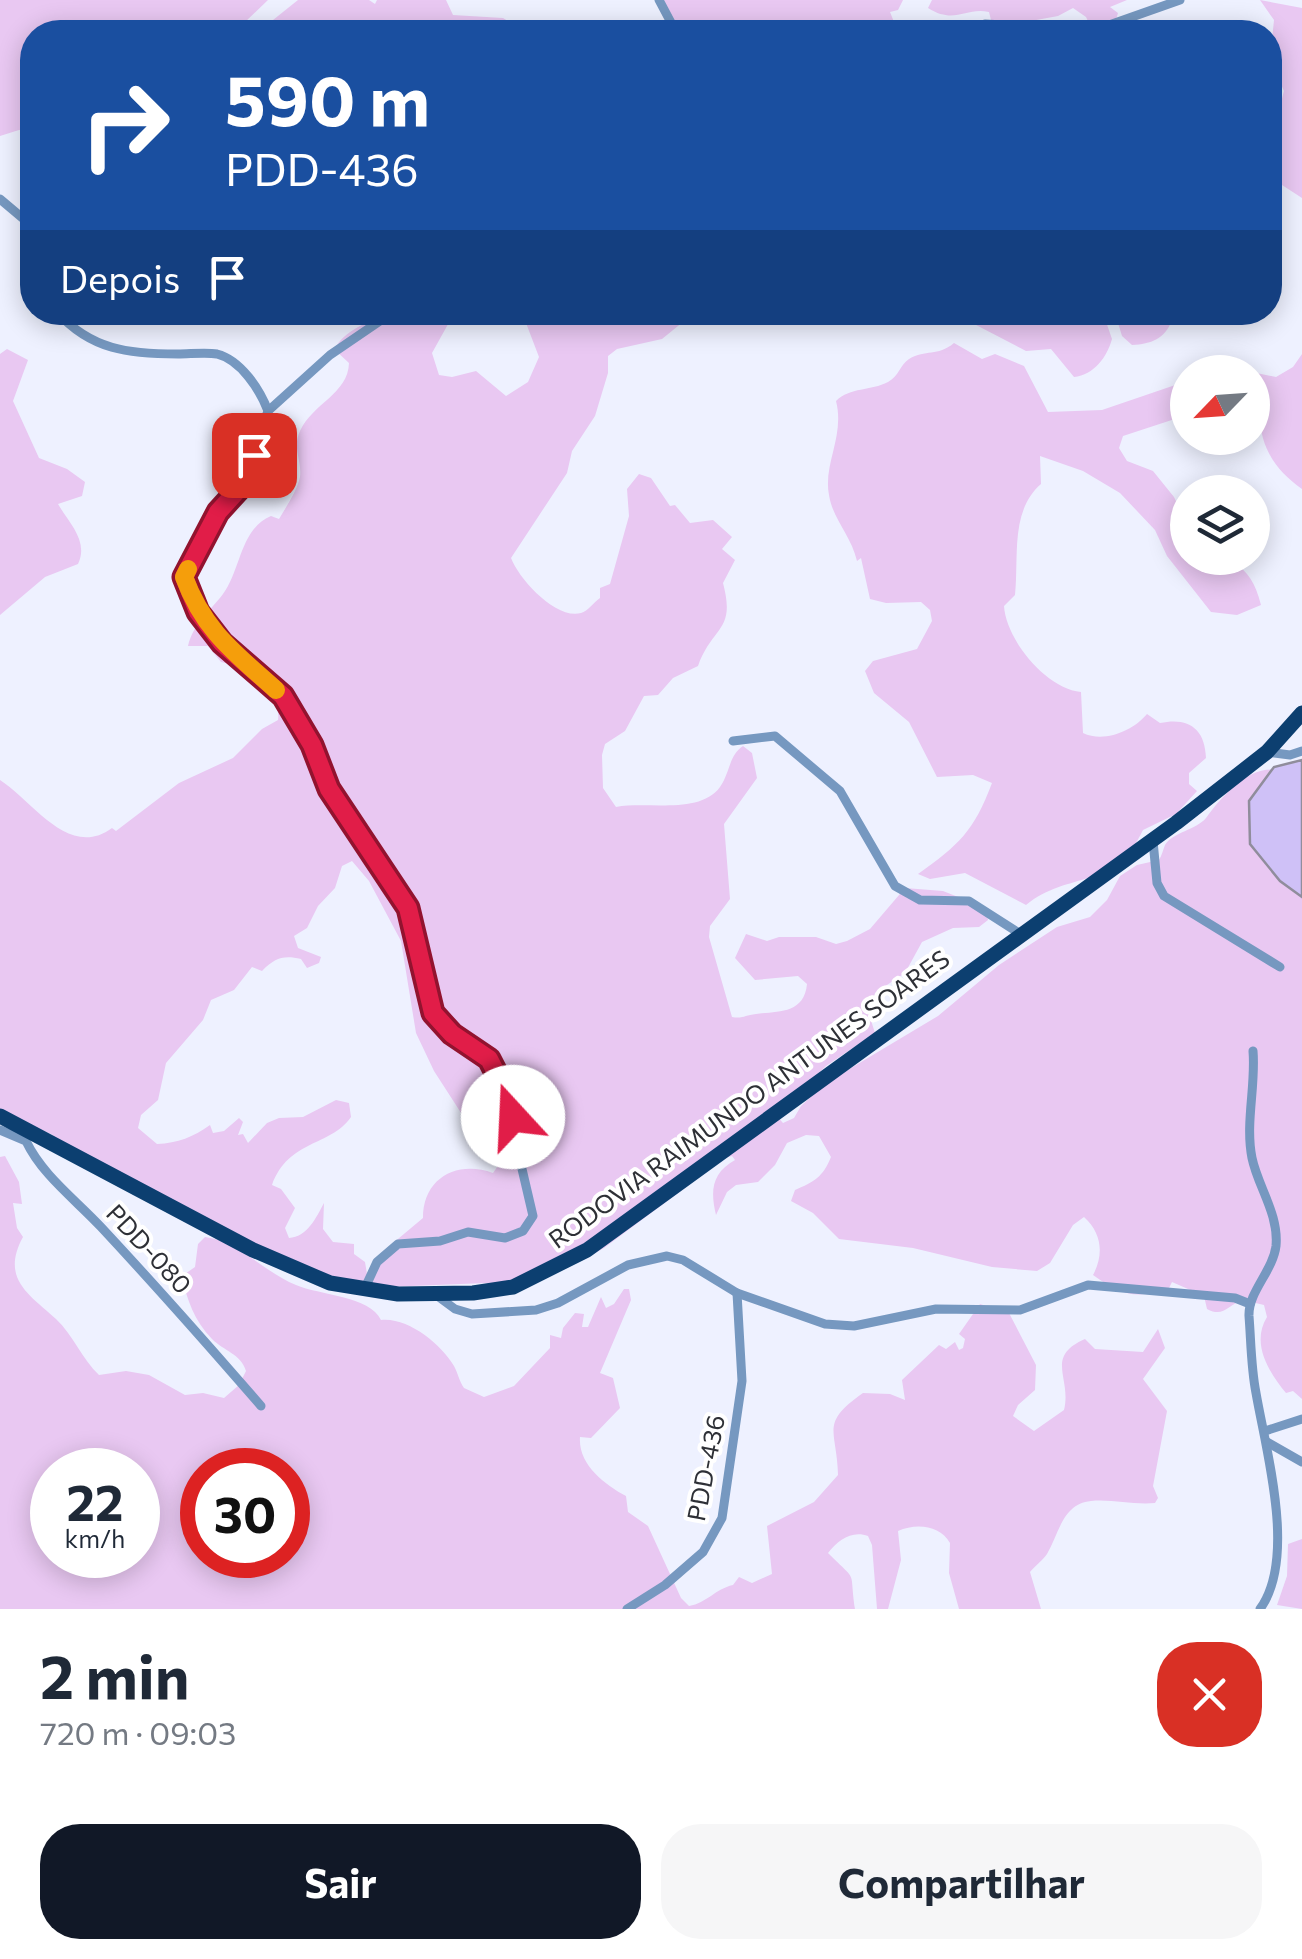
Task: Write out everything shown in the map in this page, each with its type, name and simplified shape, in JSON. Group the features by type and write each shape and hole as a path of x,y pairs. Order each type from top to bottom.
{"highway":[{"name":"RODOVIA RAIMUNDO ANTUNES SOARES","path":"0,1116 288,1266 330,1283 436,1296 513,1287 587,1250 1022,935 1267,752 1302,713"}],"street":[{"path":"1124,20 1180,0"},
{"path":"0,199 20,216"},
{"path":"72,325 92,342 126,353 220,354 260,392 268,411"},
{"path":"364,1290 377,1262 398,1244 440,1241 468,1232 505,1238 524,1232 534,1216 515,1124 501,1079 489,1059 452,1034 433,1013 408,908 329,789 312,745 283,696 222,643 198,612 184,577 218,512 238,490 268,411 330,355 375,325"},
{"path":"733,741 776,736 816,767 840,791 888,874 906,894 920,900 969,900 1022,935"},
{"path":"1267,752 1290,755 1302,751"},
{"path":"1152,840 1158,883 1164,896 1280,967"},
{"path":"1254,1051 1252,1160 1273,1216 1276,1245 1270,1268 1250,1304 1255,1391 1267,1442 1279,1562 1274,1586 1260,1609"},
{"name":"PDD-080","path":"0,1130 26,1141 36,1162 176,1308 261,1406"},
{"path":"436,1296 472,1314 536,1310 628,1265 667,1256 683,1260 737,1293 825,1324 854,1326 936,1309 1020,1310 1088,1285 1201,1294 1250,1304"},
{"name":"PDD-436","path":"628,1609 665,1585 703,1552 722,1518 742,1381 737,1293"},
{"path":"1265,1430 1302,1420"},
{"path":"1267,1442 1302,1462"}],"shaded area":[{"path":"0,0 268,0 247,20 20,20 20,130 0,136"},
{"path":"298,0 369,0 375,4 377,0 446,0 453,15 506,20 273,20"},
{"path":"664,0 903,0 898,10 890,12 893,20 666,20"},
{"path":"932,0 1127,0 1110,7 1118,13 1116,20 1087,20 1073,8 1036,20 991,20 989,12 946,15 928,8"},
{"path":"1260,0 1302,8 1302,198 1282,185 1282,20 1274,20"},
{"path":"448,325 432,353 439,375 452,377 476,371 506,396 528,382 539,357 527,325 679,325 662,339 617,349 608,356 608,373 595,416 572,451 567,473 511,558 530,586 550,604 571,614 586,610 600,598 600,588 610,584 629,516 627,489 639,474 651,478 670,506 675,505 690,523 713,520 732,537 722,549 735,560 723,583 727,611 721,628 698,666 673,678 658,695 644,696 625,731 605,744 603,788 616,807 700,801 720,787 738,750 743,746 752,753 757,778 724,824 730,899 710,926 709,937 732,1017 795,1006 805,994 807,984 798,976 755,980 735,958 746,934 767,941 779,937 816,937 836,944 847,941 870,929 905,888 943,891 986,908 988,920 979,927 953,928 922,942 905,973 875,993 869,1014 875,1033 826,1066 776,1115 783,1123 794,1118 826,1083 938,1016 999,965 1057,927 1090,917 1107,900 1120,876 1137,865 1159,860 1169,841 1202,822 1240,782 1261,771 1284,772 1302,884 1302,1399 1293,1391 1286,1393 1264,1356 1264,1305 1243,1300 1218,1312 1207,1309 1204,1296 1172,1282 1169,1288 1147,1294 1129,1294 1112,1287 1093,1275 1099,1260 1099,1244 1095,1230 1084,1217 1073,1225 1050,1263 1037,1271 992,1267 913,1248 839,1239 813,1213 791,1201 795,1190 817,1178 831,1157 819,1136 806,1135 787,1143 775,1165 758,1182 736,1185 727,1192 716,1215 713,1198 717,1177 735,1160 732,1156 725,1158 583,1260 497,1287 486,1283 361,1288 288,1261 67,1147 51,1134 0,1113 0,780 52,824 81,837 96,836 112,828 116,831 179,783 233,758 262,729 278,720 274,701 238,666 221,662 208,646 188,646 198,624 229,584 253,530 271,516 279,519 294,493 300,477 300,431 343,383 349,363 335,350 343,337 358,327","holes":["352,861 369,881 401,941 416,1033 434,1071 465,1119 493,1140 500,1151 500,1163 493,1173 467,1169 444,1176 429,1192 423,1218 380,1254 367,1274 365,1262 354,1254 354,1244 333,1242 323,1229 324,1203 306,1230 289,1238 285,1228 295,1208 281,1189 272,1185 289,1159 342,1127 351,1117 349,1103 336,1100 303,1117 279,1118 267,1123 248,1143 243,1134 238,1135 243,1122 239,1118 224,1131 213,1133 210,1125 185,1139 157,1144 138,1128 141,1115 158,1100 166,1063 203,1020 211,1000 234,990 252,967 262,971 284,958 301,959 307,968 319,963 321,957 298,948 294,936 307,928 318,906 335,888 342,866"]},
{"path":"976,325 1107,325 1112,339 1099,364 1074,377 1051,349 1026,351"},
{"path":"1119,325 1169,325 1156,339 1145,343 1132,345 1122,336"},
{"path":"954,343 982,359 995,354 1024,366 1048,412 1102,410 1170,387 1170,421 1123,436 1119,448 1127,461 1153,471 1170,492 1170,560 1155,530 1120,493 1083,471 1040,456 1041,484 1024,507 1020,521 1015,595 1004,606 1012,633 1030,660 1054,682 1081,692 1083,733 1100,737 1118,734 1147,714 1160,723 1179,722 1193,727 1202,739 1206,758 1189,773 1189,784 1197,791 1176,814 1143,830 1118,863 1104,872 1042,894 1026,905 965,873 930,879 918,874 964,836 992,783 973,775 937,777 909,722 874,693 865,671 873,661 917,649 932,621 930,610 921,602 886,603 870,599 861,558 857,561 829,495 838,426 836,401 848,393 888,382 909,359"},
{"path":"7,349 28,360 13,401 39,458 67,469 85,482 82,496 58,504 79,540 78,564 45,577 0,615 0,354"},
{"path":"1302,354 1302,489 1270,455 1270,376 1276,377 1293,367"},
{"path":"1182,575 1248,575 1261,605 1237,615 1211,612"},
{"path":"5,1156 19,1182 22,1204 13,1203 17,1228 23,1237 15,1264 21,1285 62,1325 99,1375 126,1371 149,1375 185,1395 203,1393 224,1398 239,1385 246,1371 236,1357 206,1332 186,1293 182,1276 195,1267 198,1244 205,1237 229,1244 296,1285 355,1301 381,1320 413,1327 448,1358 464,1388 484,1397 514,1386 550,1348 550,1335 561,1338 563,1328 575,1313 584,1314 582,1327 588,1327 601,1297 606,1308 614,1304 624,1289 629,1289 631,1300 600,1373 613,1378 620,1408 591,1438 580,1437 580,1447 594,1472 626,1496 628,1512 648,1526 681,1598 689,1606 733,1585 739,1577 752,1583 772,1574 767,1526 814,1502 838,1475 834,1428 840,1412 863,1393 890,1394 905,1400 902,1380 939,1345 946,1349 955,1342 959,1350 963,1348 965,1339 959,1334 980,1304 1009,1313 1036,1365 1035,1390 1018,1405 1013,1416 1034,1431 1064,1410 1062,1361 1073,1346 1085,1339 1095,1349 1143,1352 1158,1329 1165,1348 1143,1379 1167,1411 1153,1486 1158,1498 1155,1503 1091,1501 1081,1503 1067,1514 1047,1554 1030,1572 1041,1609 959,1609 949,1573 950,1543 934,1529 912,1527 898,1531 901,1560 888,1609 877,1609 872,1545 868,1536 856,1534 841,1540 828,1553 851,1577 855,1609 0,1609 0,1157"},
{"path":"1302,1539 1302,1609 1277,1605 1287,1576 1288,1544"}],"building":[{"path":"1302,760 1302,897 1280,881 1250,844 1249,801 1274,767"}],"slow traffic":[{"path":"188,569 184,577 198,612 222,643 276,690"}],"route":[{"path":"254,455 238,490 218,512 184,577 198,612 222,643 283,696 312,745 329,789 408,908 433,1013 452,1034 489,1059 501,1079 513,1117"}]}
